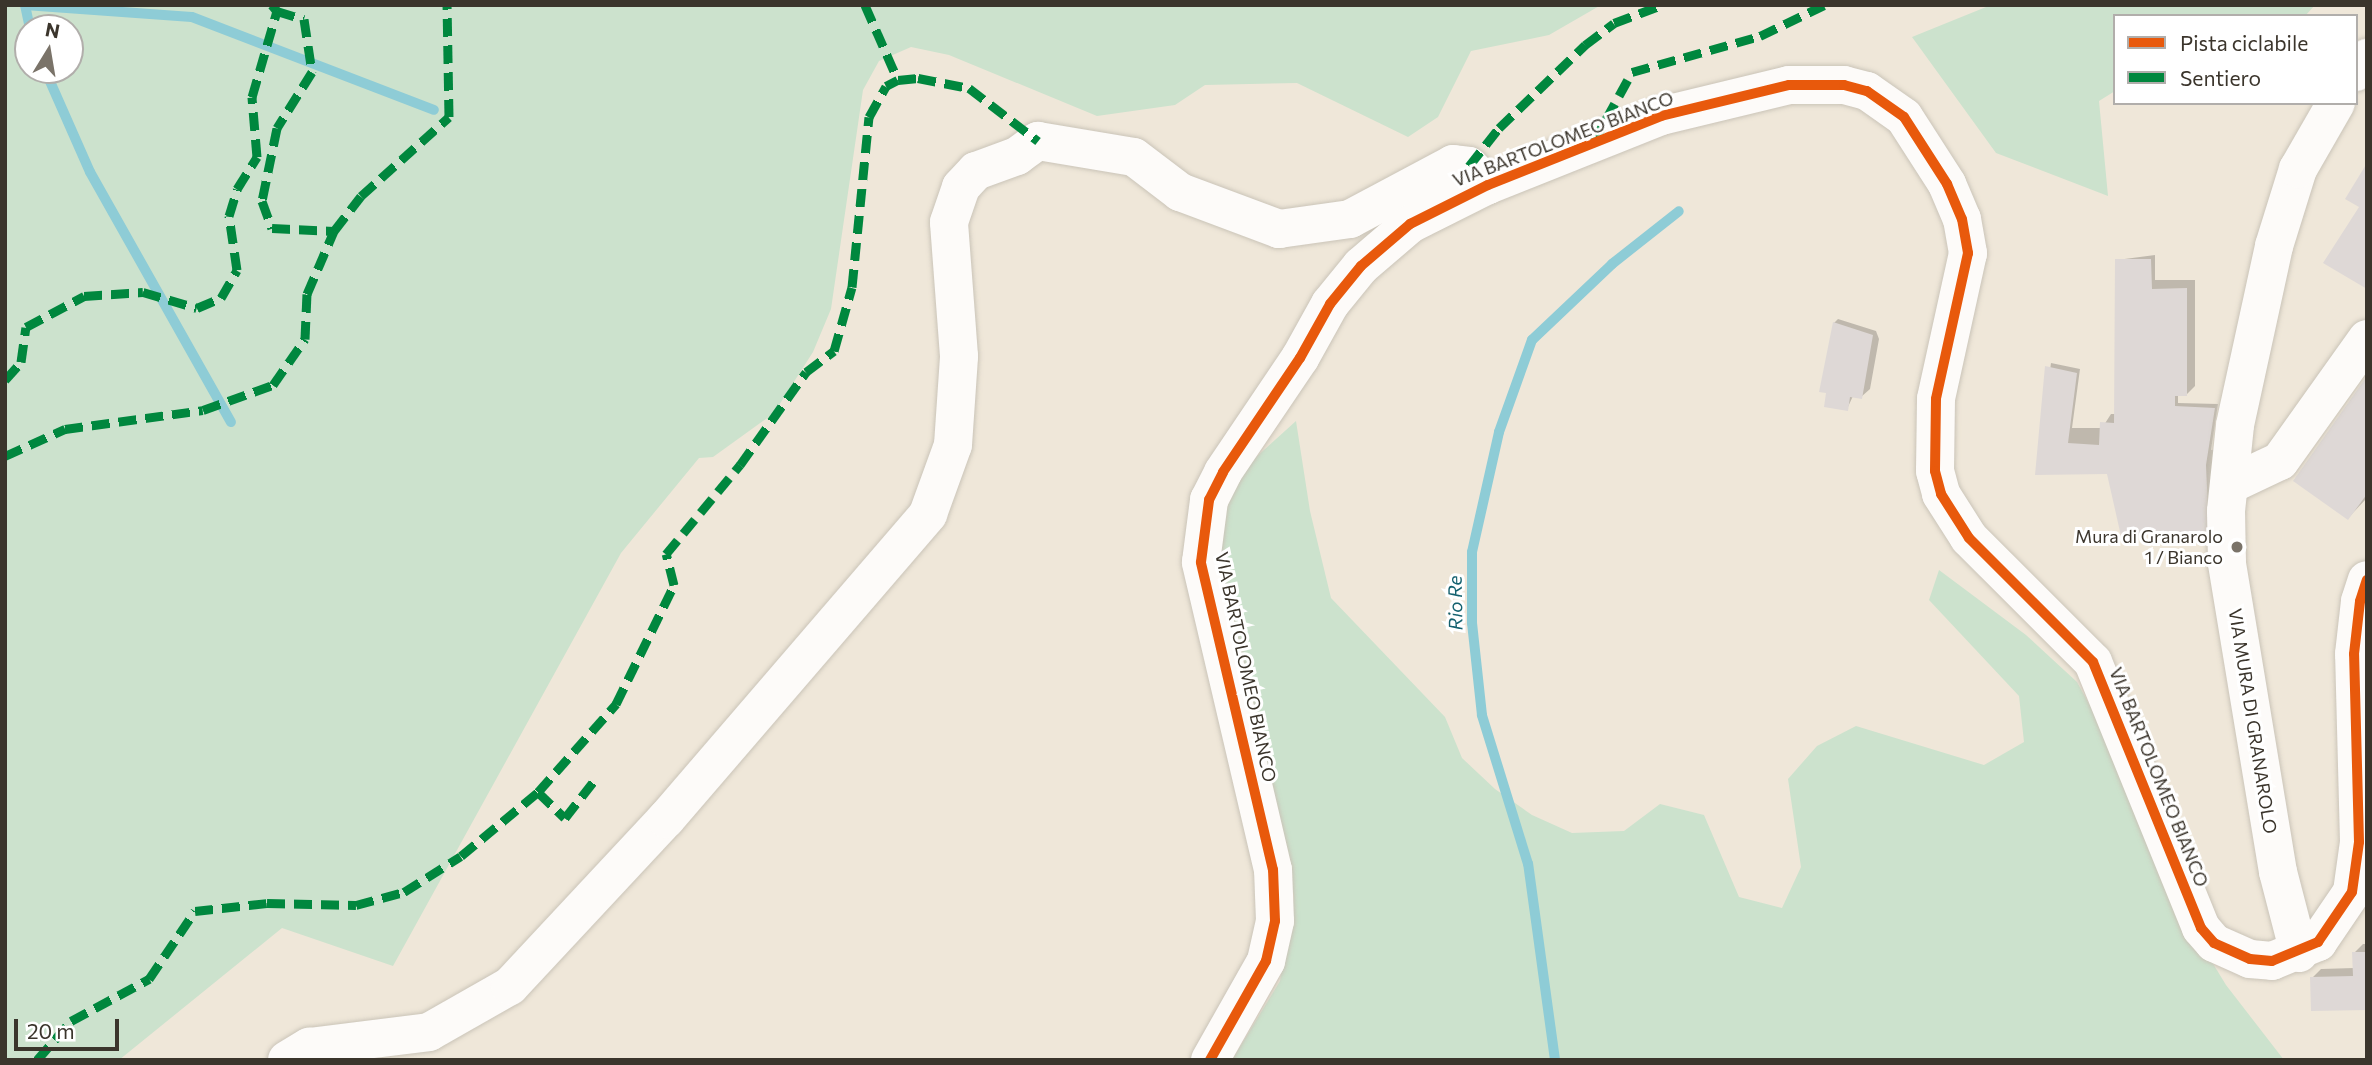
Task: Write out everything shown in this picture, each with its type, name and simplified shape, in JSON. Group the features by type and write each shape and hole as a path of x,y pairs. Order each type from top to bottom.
{"street":[{"name":"VIA BARTOLOMEO BIANCO","path":"1210,1060 1266,961 1275,921 1273,870 1201,562 1209,500 1223,472 1300,358 1330,304 1361,266 1410,224 1488,185 1661,116 1789,85 1844,85 1867,92 1904,117 1947,184 1962,219 1968,253 1936,399 1935,471 1941,494 1969,538 2093,662 2202,928 2214,943 2250,959 2272,961 2299,953 2333,926 2352,892 2357,867 2354,654 2360,601 2367,580"},
{"name":"VIA MURA DI GRANAROLO","path":"2299,953 2277,872 2227,564 2229,485 2235,425 2274,246 2298,169 2335,105"},
{"path":"287,1060 309,1047 429,1032 510,986 666,819 928,514 954,432 959,356 948,229 953,205 976,170 1017,156 1038,141 1133,156 1180,192 1279,229 1350,219 1453,164 1469,166 1488,185"},
{"path":"2229,485 2280,461 2367,339"}],"green space":[{"path":"5,5 1601,5 1549,35 1471,51 1438,117 1408,137 1297,83 1205,85 1175,105 1097,116 949,55 911,47 879,61 863,90 831,309 813,352 774,413 713,457 699,458 621,553 393,966 282,928 119,1060 5,1060"},
{"path":"1991,5 2315,5 2307,14 2113,14 2113,92 2099,101 2108,196 1996,153 1912,37"},
{"path":"1296,421 1310,511 1331,598 1445,717 1462,758 1495,789 1532,815 1572,833 1624,831 1660,804 1704,815 1739,897 1782,908 1801,867 1788,779 1817,746 1856,726 1984,765 2024,742 2019,696 1929,600 1939,570 2026,635 2077,682 2113,748 2159,875 2226,985 2284,1060 1232,1060 1280,981 1294,896 1217,550 1227,507 1245,467"}],"building":[{"path":"2367,163 2367,289 2323,263 2359,207 2345,199"},
{"path":"2115,259 2151,259 2152,289 2187,288 2187,396 2175,396 2175,406 2215,408 2206,465 2209,533 2121,536 2107,474 2035,475 2045,366 2077,373 2068,443 2099,445 2100,422 2114,423"},
{"path":"1833,322 1873,335 1862,399 1850,397 1848,411 1824,407 1826,393 1819,392"},
{"path":"2367,376 2367,494 2348,520 2293,481"},
{"path":"2352,952 2367,952 2367,1010 2311,1011 2310,977 2353,976"}],"waterway":[{"path":"25,5 192,17 434,110"},
{"path":"25,5 27,14"},
{"path":"51,84 90,172 231,422"},
{"name":"Rio Re","path":"1555,1060 1528,864 1482,715 1472,623 1472,552 1499,432 1532,340 1612,264 1679,211"}],"marked path":[{"path":"5,380 21,362 26,327 84,296 143,292 197,308 221,298 237,270 229,216 237,189 257,157 252,97 277,11 272,5"},
{"path":"5,456 65,429 203,410 273,385 305,339 307,294 334,231 361,196 449,117 447,5"},
{"path":"865,5 898,80"},
{"path":"1469,166 1499,128 1585,45 1614,23 1662,5"},
{"path":"1593,143 1632,72 1760,36 1824,5"},
{"path":"277,11 304,19 312,72 277,128 262,201 272,228 334,231"},
{"path":"37,1060 71,1021 149,979 195,911 267,903 356,905 404,892 461,856 538,792 616,704 674,585 666,554 740,465 806,372 834,351 852,287 869,117 886,86 898,80 918,78 969,88 1038,141"},
{"path":"538,792 565,818 597,777"}],"cycle path":[{"path":"1210,1060 1266,961 1275,921 1273,870 1201,562 1209,500 1223,472 1300,358 1330,304 1361,266 1410,224 1488,185 1661,116 1789,85 1844,85 1867,91 1904,117 1947,184 1962,219 1968,253 1936,399 1935,471 1941,494 1969,538 2093,662 2201,928 2214,943 2250,959 2272,961 2318,942 2352,892 2359,842 2354,654 2360,601 2367,580"}],"place":[{"name":"Mura di Granarolo 1 / Bianco","path":"2237,547"}]}
